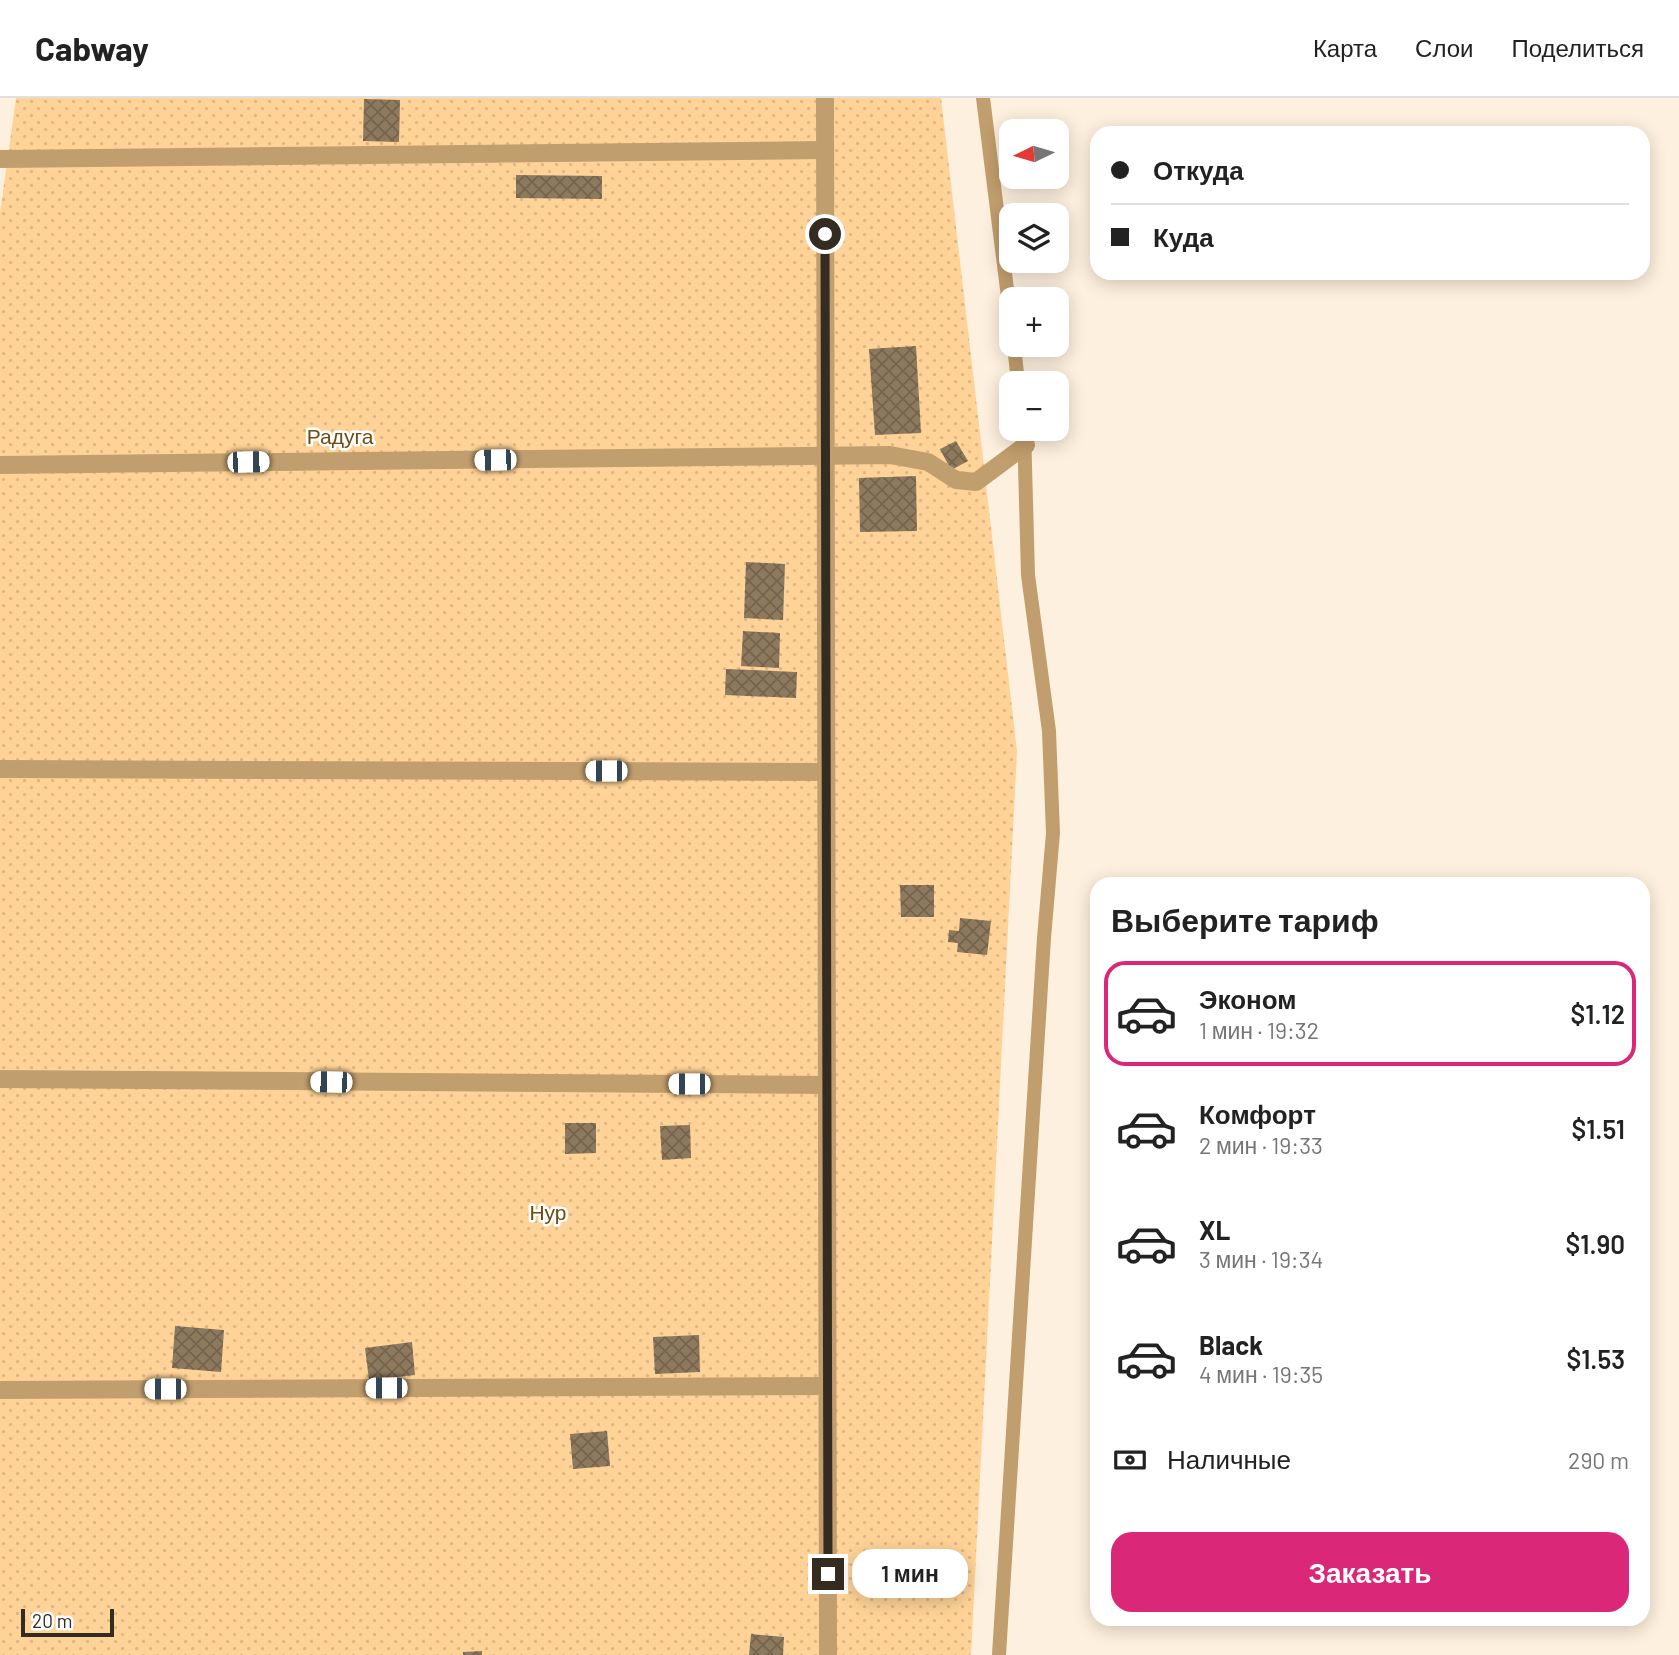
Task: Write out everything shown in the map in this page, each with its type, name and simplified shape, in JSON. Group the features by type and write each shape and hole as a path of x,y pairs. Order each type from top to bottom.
{"street":[{"path":"825,98 828,1655"},
{"path":"0,159 825,150"},
{"path":"0,465 890,455 928,462 956,480 976,482 1021,441"},
{"path":"0,769 826,772"},
{"path":"0,1079 826,1086"},
{"path":"0,1390 827,1386"}],"lane":[{"path":"983,98 1007,287"},
{"path":"999,1655 1041,979 1053,833 1049,731 1028,575 1025,441"}],"green space":[{"path":"16,98 941,98 1017,751 971,1655 0,1655 0,213"}],"building":[{"path":"364,99 400,100 399,142 363,141"},
{"path":"516,175 602,176 602,199 516,198"},
{"path":"916,346 921,433 875,435 869,349"},
{"path":"956,441 968,461 951,470 940,449"},
{"path":"916,476 917,531 860,532 859,478"},
{"path":"746,562 785,564 783,620 744,618"},
{"path":"743,631 780,633 779,668 741,666"},
{"path":"726,669 797,672 796,698 725,695"},
{"path":"900,885 934,885 934,917 901,917"},
{"path":"960,918 991,921 987,955 957,952 958,943 948,942 949,930 959,931"},
{"path":"565,1123 596,1123 596,1153 565,1154"},
{"path":"690,1125 691,1158 662,1160 660,1126"},
{"path":"175,1326 224,1330 221,1372 172,1368"},
{"path":"699,1335 700,1372 655,1374 653,1337"},
{"path":"412,1342 415,1375 369,1380 365,1348"},
{"path":"607,1431 610,1466 573,1469 570,1434"},
{"path":"751,1634 784,1637 783,1655 749,1655"},
{"path":"482,1651 482,1655 463,1655 463,1652"}],"route":[{"path":"825,234 828,1574"}],"park label":[{"name":"Радуга","path":"340,435"},
{"name":"Нур","path":"548,1211"}]}
